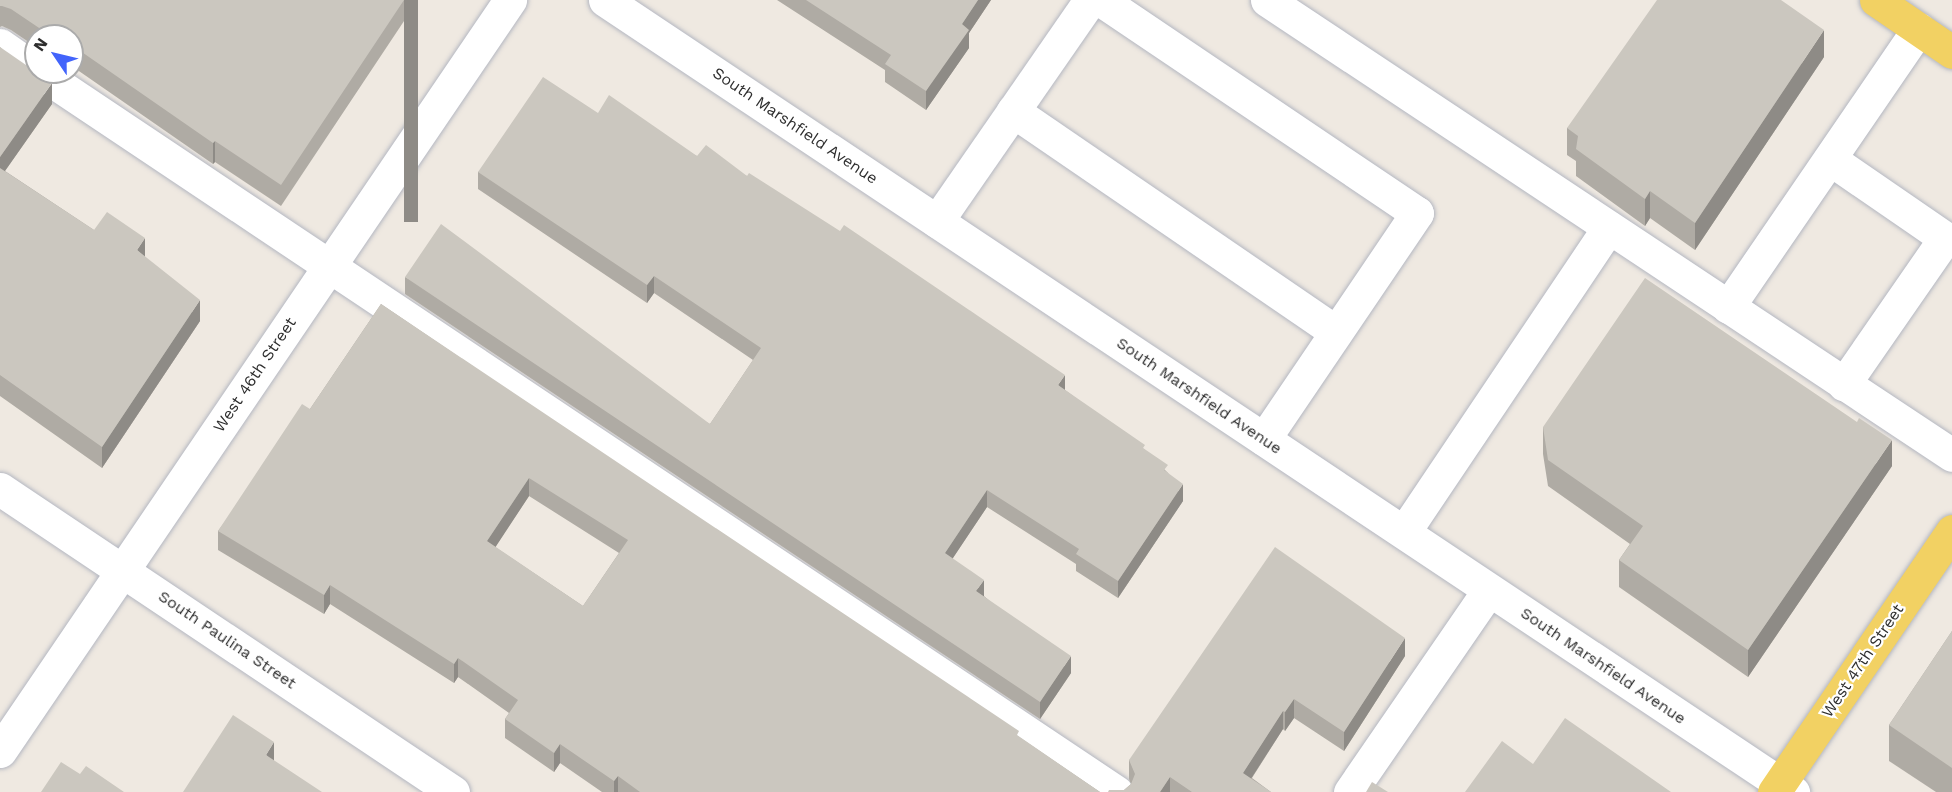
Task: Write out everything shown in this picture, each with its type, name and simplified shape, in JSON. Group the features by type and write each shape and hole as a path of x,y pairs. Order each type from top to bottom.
{"main road":[{"path":"1876,0 1952,52"},
{"name":"West 47th Street","path":"1783,789 1952,531"}],"street":[{"name":"West 46th Street","path":"0,751 510,0"},
{"name":"South Marshfield Avenue","path":"605,0 1404,532 1783,789"},
{"path":"937,221 1090,0"},
{"path":"1101,0 1417,213 1264,439"},
{"path":"1267,0 1952,455"},
{"path":"1728,307 1918,29"},
{"path":"0,45 24,61"},
{"path":"57,84 1116,792"},
{"path":"1013,111 1336,332"},
{"path":"1830,159 1945,238 1844,384"},
{"path":"1404,532 1609,227"},
{"name":"South Paulina Street","path":"0,489 453,792"},
{"path":"1350,792 1489,590"}],"building":[{"path":"0,0 404,0 281,185 215,141 213,143 84,54 84,24 33,24 11,9 0,6"},
{"path":"806,0 978,0 962,24 969,30 926,91 885,64 891,55"},
{"path":"1657,0 1781,0 1824,30 1695,223 1650,191 1645,199 1576,149 1578,136 1567,128"},
{"path":"0,47 24,64 24,84 51,84 0,157"},
{"path":"543,77 598,113 609,95 697,156 706,145 747,176 749,173 840,231 844,225 1065,375 1058,385 1145,445 1143,448 1168,465 1164,470 1183,484 1118,581 1076,554 1079,549 987,490 945,553 984,580 976,591 1071,656 1040,702 405,277 441,224 710,424 761,348 654,276 647,285 478,172"},
{"path":"0,168 94,230 107,212 145,238 137,250 200,300 102,447 0,375"},
{"path":"1645,278 1857,422 1859,418 1892,440 1748,650 1619,560 1643,526 1548,460 1543,427"},
{"path":"381,304 1019,731 1017,735 1100,792 640,792 618,776 614,781 560,744 554,753 505,719 518,700 458,658 454,664 330,585 324,595 218,531 302,404 310,409","holes":["529,478 628,540 583,606 487,541"]},
{"path":"1275,547 1405,638 1344,732 1294,699 1285,712 1283,711 1243,773 1271,792 1192,792 1170,777 1160,792 1108,792 1109,790 1124,790 1131,784 1135,774 1129,760"},
{"path":"1952,631 1952,768 1889,725"},
{"path":"233,715 274,742 266,755 322,792 183,792"},
{"path":"1565,718 1671,792 1465,792 1502,741 1533,764"},
{"path":"61,762 80,774 86,766 124,792 41,792"},
{"path":"1372,782 1388,792 1366,792"}]}
